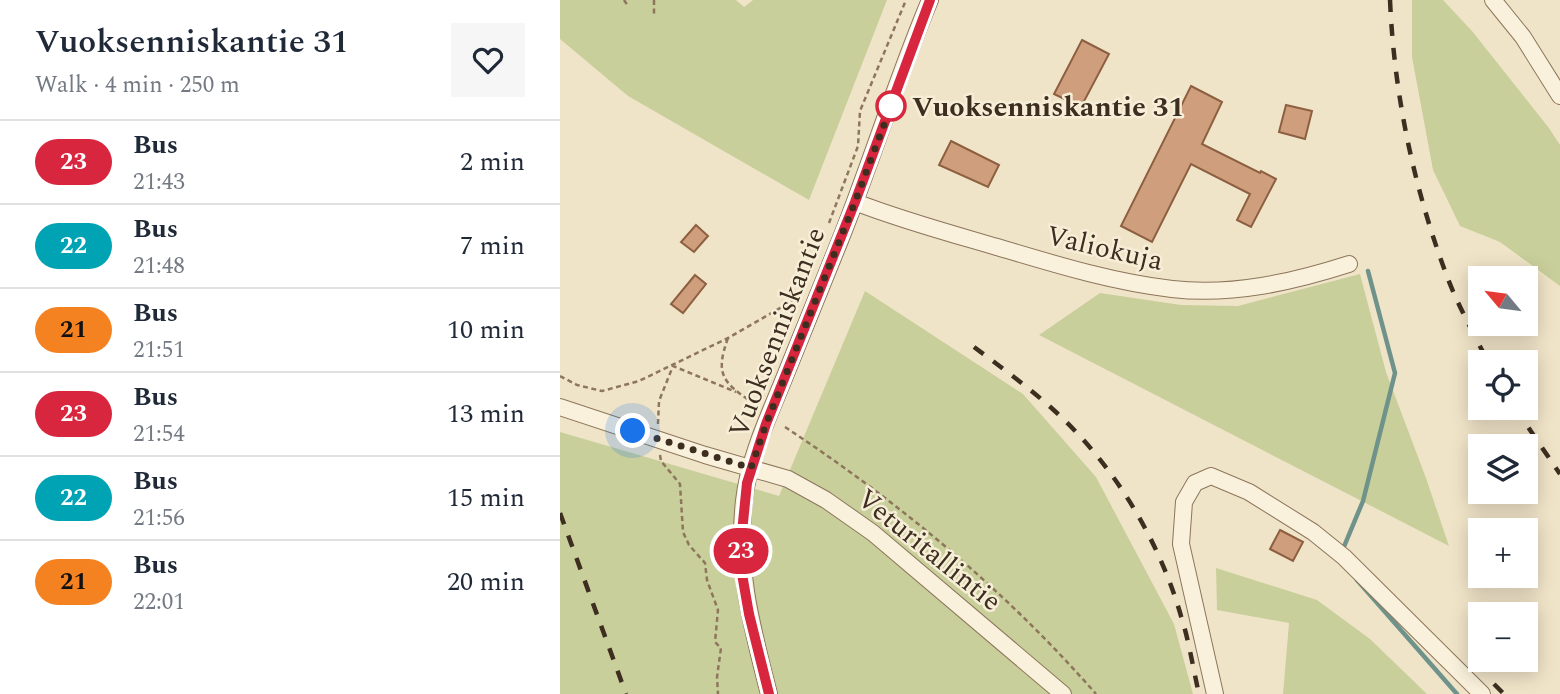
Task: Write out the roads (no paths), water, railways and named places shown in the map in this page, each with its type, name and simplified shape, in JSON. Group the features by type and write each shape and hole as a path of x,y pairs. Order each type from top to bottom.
{"street":[{"name":"Vuoksenniskantie","path":"769,694 742,574 744,499 751,468 816,278 834,233 855,202 930,0"},
{"path":"1493,0 1523,37 1560,96"},
{"name":"Valiokuja","path":"855,202 1072,269 1175,289 1270,285 1307,278 1349,264"},
{"name":"Veturitallintie","path":"560,407 788,479 826,499 857,521 1063,694"},
{"path":"1215,694 1181,544 1184,502 1195,483 1211,476 1249,492 1312,532 1344,557 1482,694"}],"waterway":[{"path":"1343,549 1363,501 1395,373 1368,271"},
{"path":"1357,580 1457,694"}],"railway":[{"path":"1390,0 1401,104 1423,205 1449,283 1482,350"},
{"path":"974,347 1057,413 1098,457 1116,481 1147,533 1172,588 1199,694"},
{"path":"1523,420 1560,474"},
{"path":"560,513 626,694"},
{"path":"1494,684 1504,694"}],"place":[{"name":"Vuoksenniskantie 31","path":"891,106"}]}
